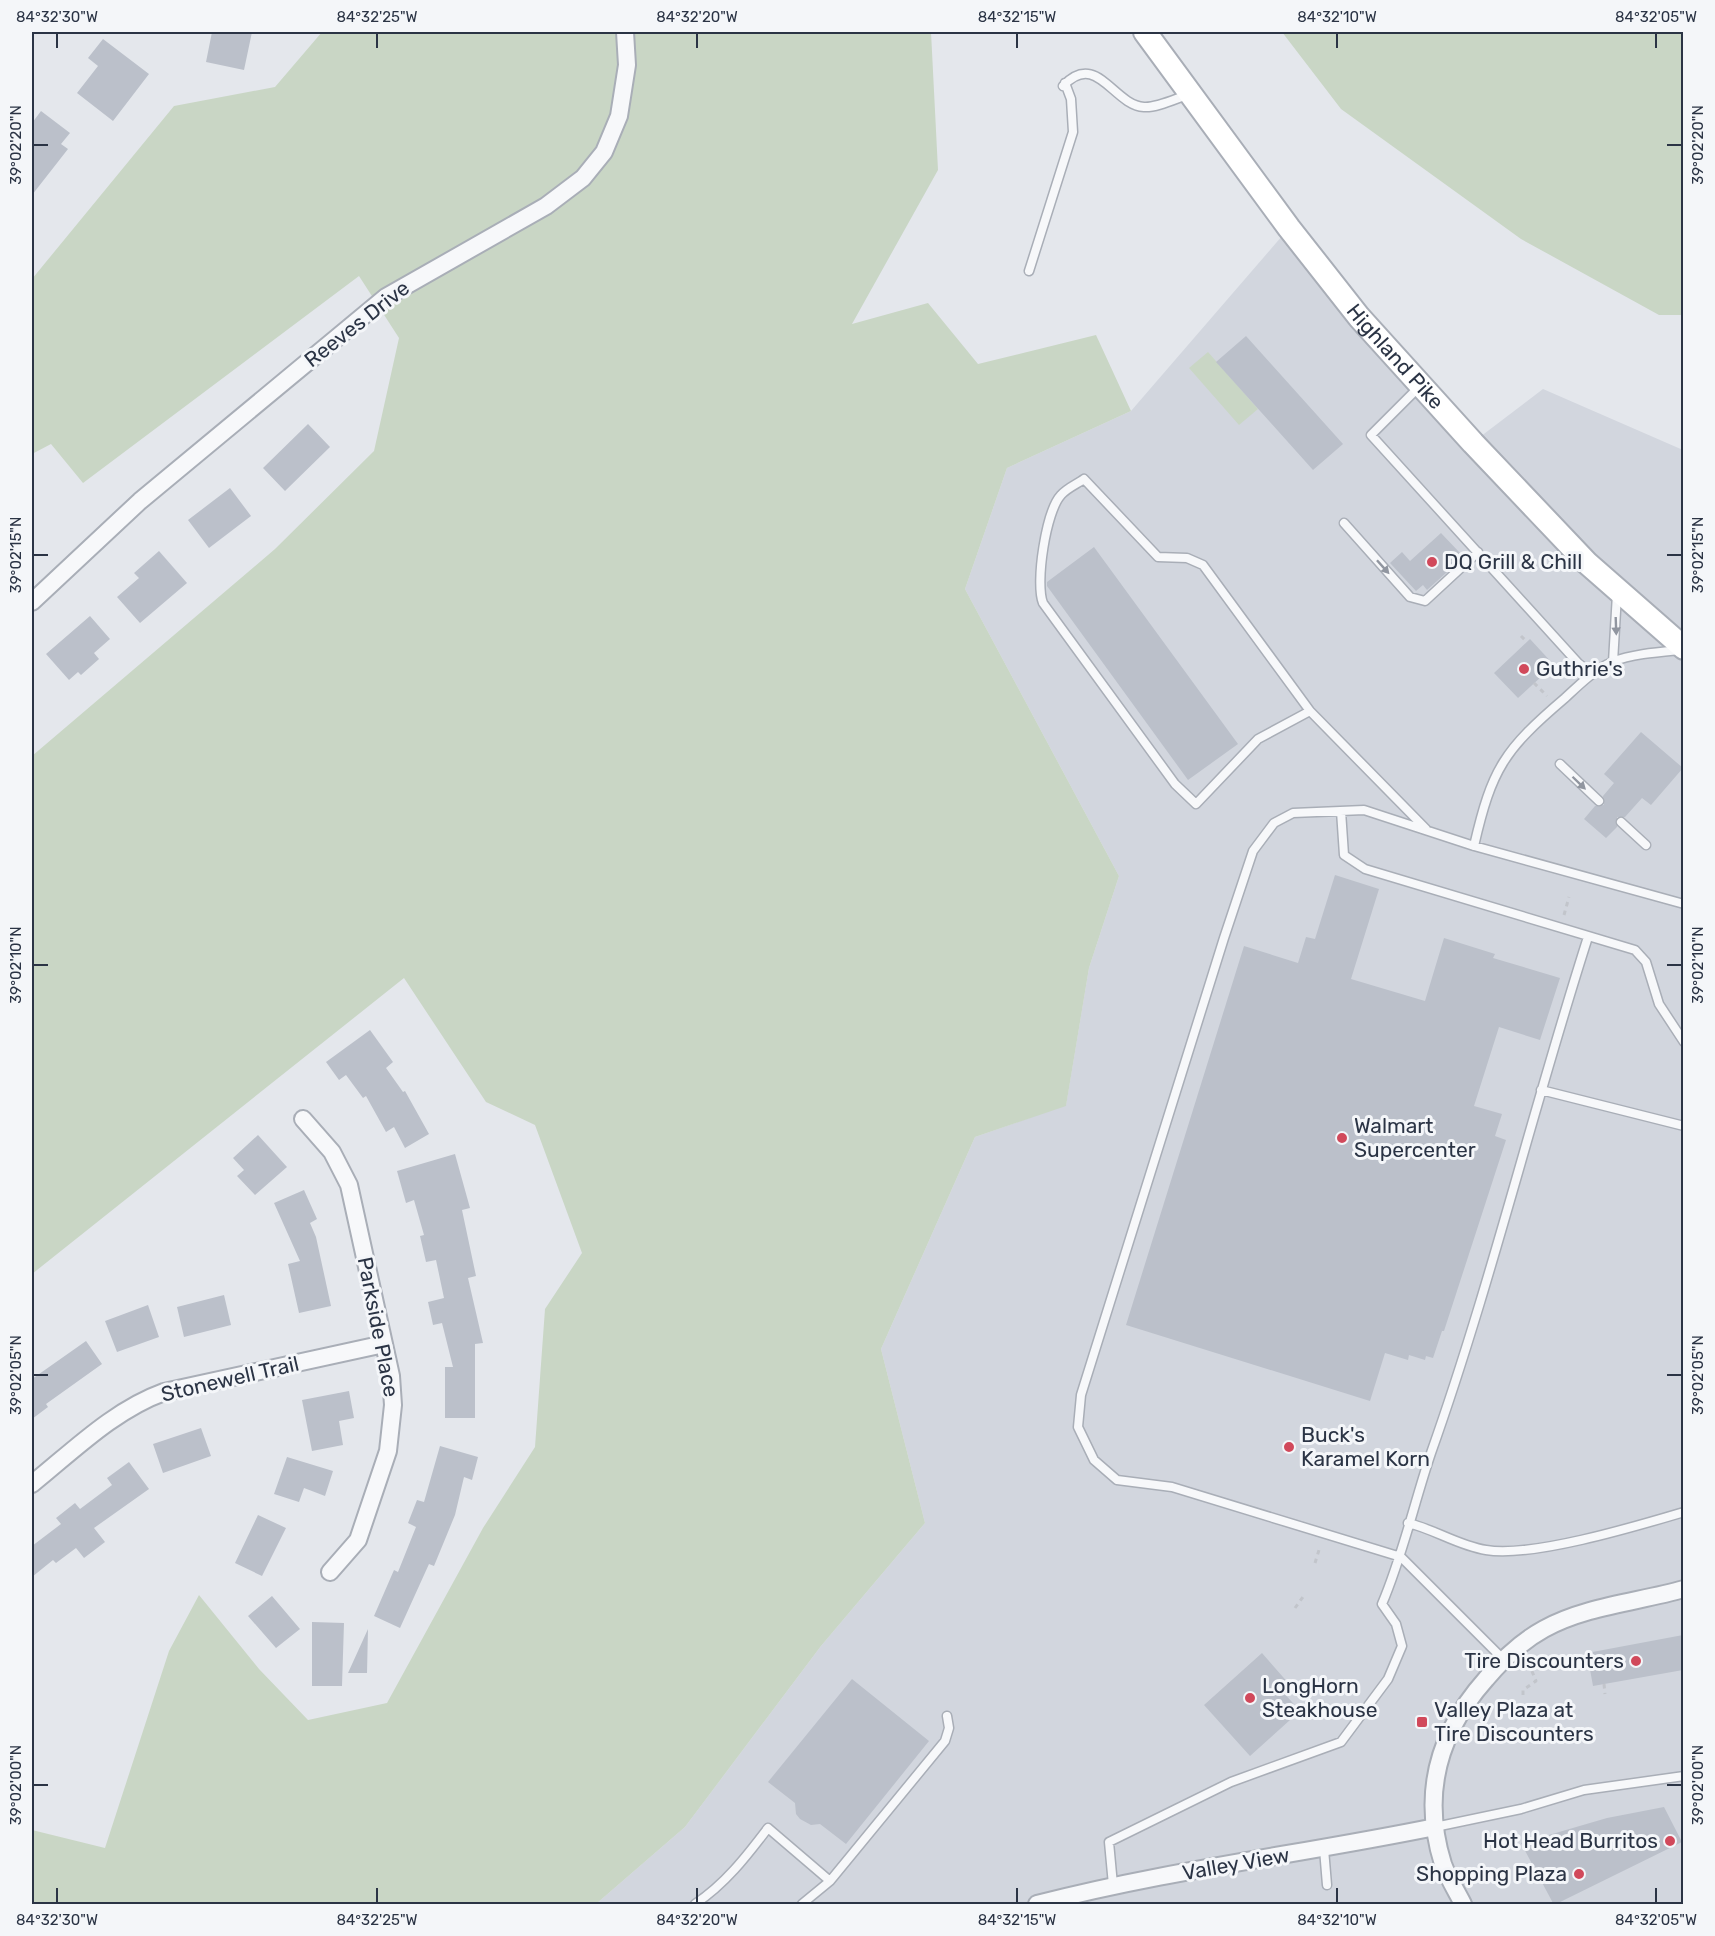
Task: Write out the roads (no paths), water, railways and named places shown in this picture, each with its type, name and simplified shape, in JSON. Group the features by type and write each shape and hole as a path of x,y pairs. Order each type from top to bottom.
{"main road":[{"name":"Highland Pike","path":"1145,32 1288,228 1359,317 1570,546 1683,649"}],"street":[{"name":"Reeves Drive","path":"32,602 140,501 386,297 546,206 583,178 604,152 620,117 627,65 625,32"},
{"name":"Parkside Place","path":"303,1119 332,1152 349,1185 392,1377 393,1405 388,1451 358,1540 330,1572"},
{"name":"Stonewell Trail","path":"32,1484 122,1413 146,1399 164,1392 384,1344"},
{"path":"1463,1905 1443,1865 1436,1827 1434,1776 1449,1729 1477,1689 1503,1659 1544,1629 1588,1611 1683,1589"},
{"name":"Valley View","path":"1037,1905 1113,1885 1324,1849 1436,1827"}],"lane":[{"path":"1029,271 1073,132 1071,99 1064,85 1071,77 1086,73 1099,78 1128,101 1144,107 1190,94"},
{"path":"1421,385 1371,435 1578,663 1592,674"},
{"path":"1310,711 1258,739 1196,804 1175,784 1043,603 1039,592 1039,578 1049,523 1060,496 1084,478 1158,557 1187,558 1203,565 1310,711 1428,831"},
{"path":"1344,523 1410,597 1425,601 1478,552"},
{"path":"1613,662 1617,590"},
{"path":"1474,846 1483,807 1504,758 1522,735 1592,674 1613,662 1683,649"},
{"path":"1560,764 1599,801"},
{"path":"1503,1659 1401,1557 1172,1487 1117,1480 1094,1460 1078,1427 1085,1384 1254,851 1274,823 1293,813 1364,810 1474,846 1683,904"},
{"path":"1341,811 1344,855 1365,869 1635,950 1646,962 1659,1004 1683,1041"},
{"path":"1621,822 1646,845"},
{"path":"1113,1885 1109,1842 1231,1782 1341,1742 1388,1679 1402,1646 1396,1624 1382,1604 1401,1557 1408,1523 1442,1426 1522,1165 1555,1037 1588,937"},
{"path":"1541,1090 1683,1126"},
{"path":"1408,1523 1485,1550 1507,1551 1588,1537 1683,1512"},
{"path":"802,1905 830,1881 945,1741 949,1728 947,1716"},
{"path":"1436,1827 1521,1809 1584,1790 1683,1776"},
{"path":"695,1905 715,1891 739,1866 768,1828 830,1881"},
{"path":"1324,1849 1327,1885"}],"place":[{"name":"DQ Grill & Chill","path":"1432,562"},
{"name":"Guthrie's","path":"1524,669"},
{"name":"Walmart Supercenter","path":"1342,1138"},
{"name":"Buck's Karamel Korn","path":"1289,1447"},
{"name":"Tire Discounters","path":"1636,1661"},
{"name":"LongHorn Steakhouse","path":"1250,1698"},
{"name":"Valley Plaza at Tire Discounters","path":"1422,1722"},
{"name":"Hot Head Burritos","path":"1670,1841"},
{"name":"Shopping Plaza","path":"1579,1874"}]}
